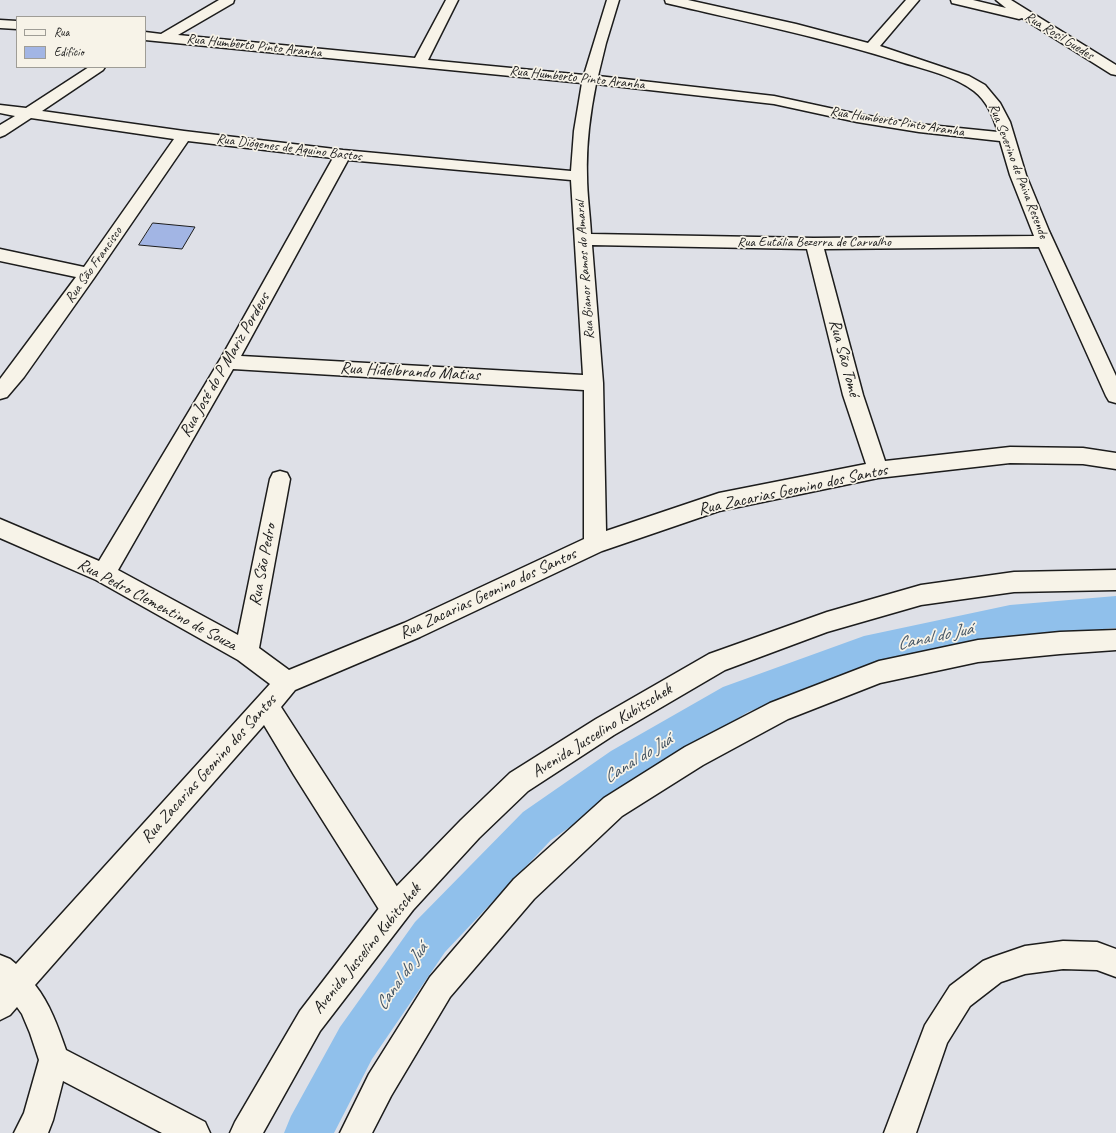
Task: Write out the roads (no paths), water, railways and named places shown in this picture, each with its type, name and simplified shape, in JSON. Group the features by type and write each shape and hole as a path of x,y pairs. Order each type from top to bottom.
{"street":[{"path":"165,37 228,0"},
{"path":"420,62 452,0"},
{"name":"Rua Bianor Ramos do Amaral","path":"595,544 593,383 579,176 579,148 589,80 613,0"},
{"name":"Rua Severino de Paiva Resende","path":"671,0 872,47 958,76 972,83 988,96 997,110 1017,174 1045,241 1116,396"},
{"path":"872,47 913,0"},
{"path":"957,0 1028,17"},
{"name":"Rua Rosil Guedes","path":"1002,0 1116,71"},
{"path":"0,24 16,25"},
{"name":"Rua Humberto Pinto Aranha","path":"146,36 420,62 774,100 857,118 919,128 1006,137"},
{"path":"0,132 96,68"},
{"name":"Rua Diógenes de Aquino Bastos","path":"0,109 184,136 343,155 579,176"},
{"name":"Rua São Francisco","path":"0,392 8,371 88,274 184,136"},
{"name":"Rua José do P Mariz Pordeus","path":"104,572 228,362 343,155"},
{"name":"Rua Eutália Bezerra de Carvalho","path":"583,239 814,244 1045,241"},
{"name":"Rua São Tomé","path":"814,244 853,395 878,470"},
{"path":"0,256 88,274"},
{"name":"Rua Hidelbrando Matias","path":"228,362 593,383"},
{"name":"Rua Zacarias Geonino dos Santos","path":"6,986 286,682 412,630 595,544 719,502 878,470 1010,454 1083,456 1116,461"},
{"name":"Rua São Pedro","path":"246,652 280,479"},
{"name":"Rua Pedro Clementino de Souza","path":"0,528 104,572 246,652 286,682"},
{"name":"Avenida Juscelino Kubitschek","path":"246,1133 310,1021 395,909 470,829 520,782 605,727 717,662 827,622 921,595 1014,582 1116,580"},
{"path":"356,1133 380,1085 440,987 524,888 613,807 694,756 779,711 879,672 978,651 1060,643 1116,640"},
{"path":"266,705 303,766 395,909"},
{"path":"900,1133 935,1035 960,996 993,971 1025,960 1063,955 1097,956 1116,963"},
{"path":"6,986 32,1004 44,1030 54,1060 38,1120 30,1133"},
{"path":"54,1060 194,1133"}],"waterway":[{"name":"Canal do Juá","path":"308,1133 356,1043 430,937 537,826 625,765 736,699 864,652 1010,621 1116,612"}]}
